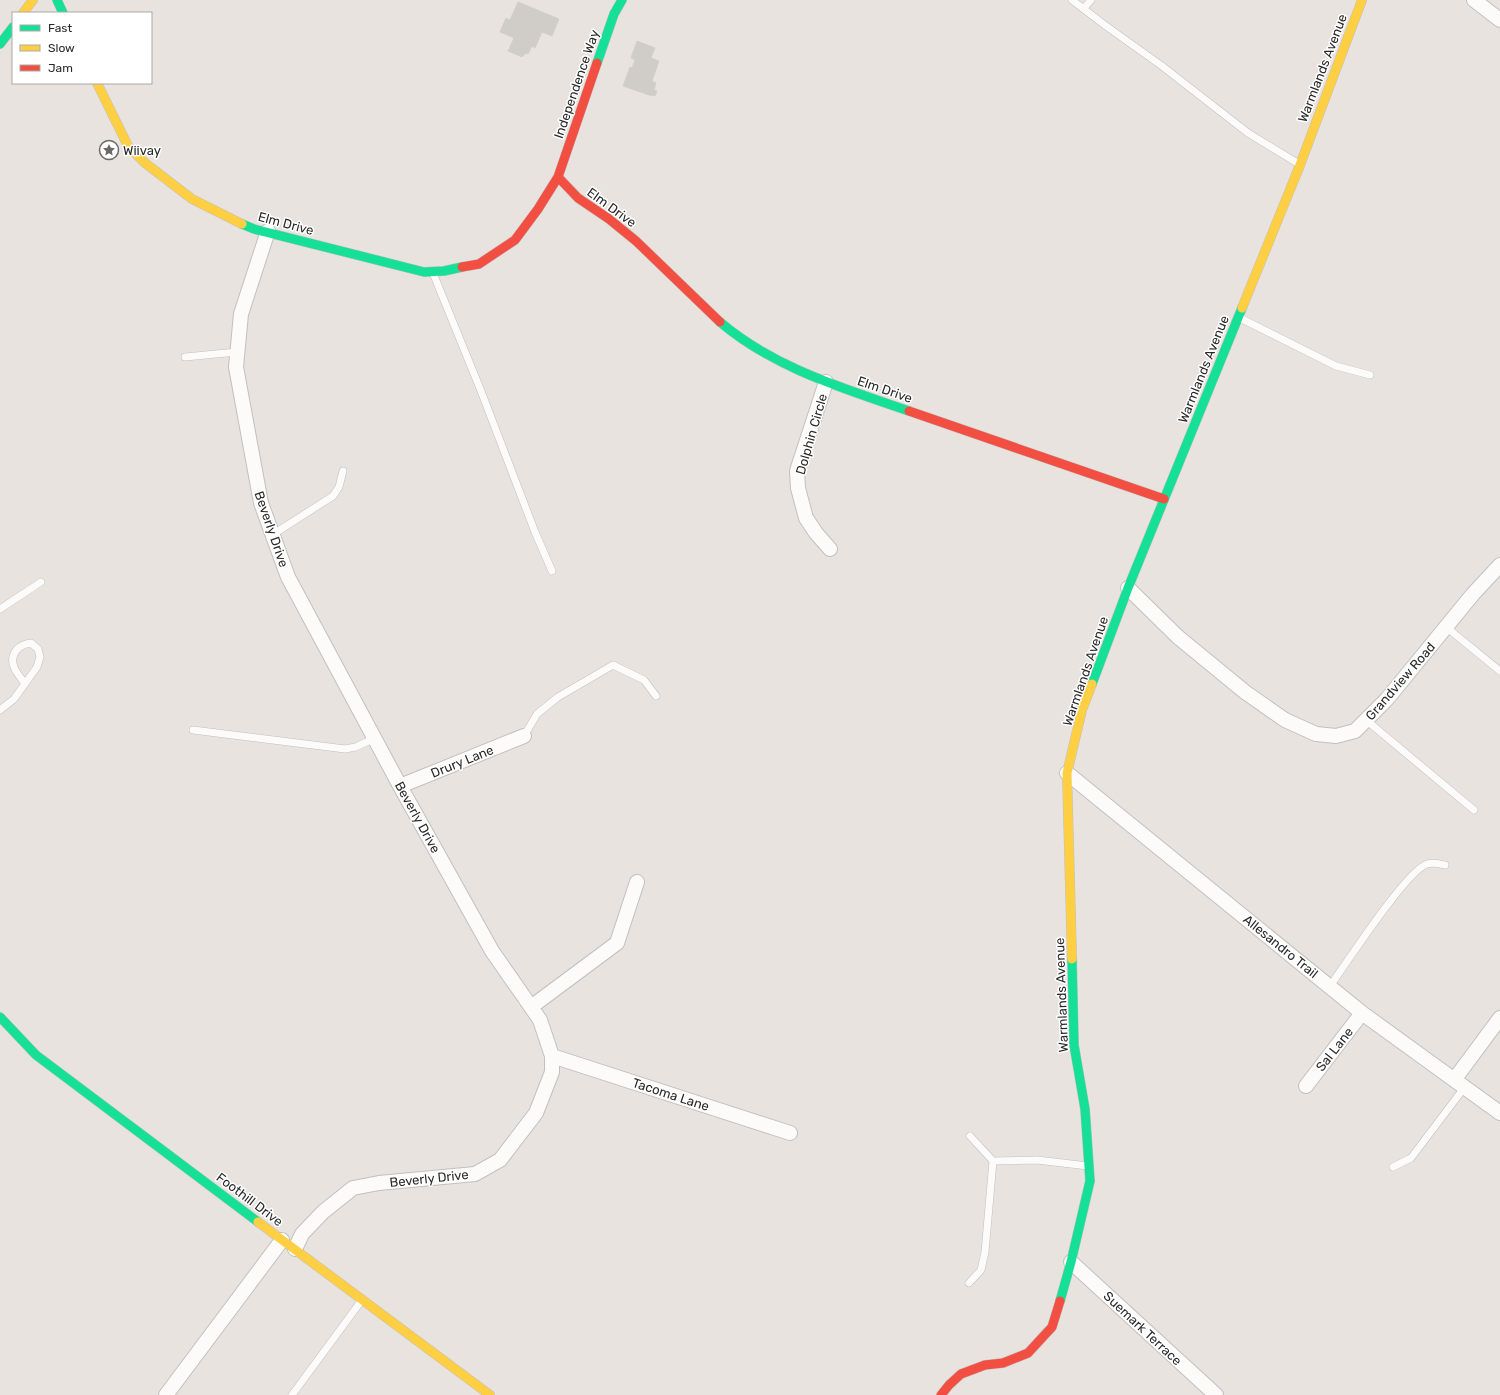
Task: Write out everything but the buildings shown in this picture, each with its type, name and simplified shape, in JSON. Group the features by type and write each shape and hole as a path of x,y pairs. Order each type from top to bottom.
{"street":[{"path":"24,12 33,0"},
{"path":"57,0 63,12"},
{"name":"Independence Way","path":"558,177 614,14 622,0"},
{"name":"Warmlands Avenue","path":"941,1395 961,1374 985,1365 1003,1364 1028,1354 1052,1327 1071,1262 1090,1181 1085,1109 1074,1045 1067,772 1082,710 1128,588 1300,164 1362,0"},
{"path":"1474,0 1500,20"},
{"path":"0,44 12,28"},
{"name":"Elm Drive","path":"97,84 128,146 145,163 192,199 254,229 268,231 424,272 444,271 479,264 515,240 538,209 558,177 578,198 636,241 721,323 741,339 784,364 826,382 1164,499"},
{"name":"Beverly Drive","path":"268,231 241,314 236,367 261,503 272,535 288,577 400,786 492,951 540,1020 552,1056 552,1072 536,1113 500,1160 475,1174 379,1183 353,1188 323,1212 302,1234 294,1249"},
{"name":"Dolphin Circle","path":"826,382 797,471 798,488 806,518 816,533 830,549"},
{"name":"Grandview Road","path":"1128,588 1178,637 1245,692 1285,720 1316,734 1336,736 1355,731 1387,699 1473,594 1500,565"},
{"name":"Drury Lane","path":"400,786 524,736"},
{"name":"Allesandro Trail","path":"1067,772 1362,1013 1500,1113"},
{"path":"531,1007 617,943 637,882"},
{"name":"Sal Lane","path":"1306,1086 1362,1013"},
{"name":"Foothill Drive","path":"0,1017 36,1056 490,1395"},
{"path":"1459,1084 1500,1018"},
{"name":"Tacoma Lane","path":"552,1056 790,1133"},
{"path":"166,1395 282,1240"},
{"name":"Suemark Terrace","path":"1071,1262 1216,1395"}],"lane":[{"path":"1072,0 1162,66 1248,133 1300,164"},
{"path":"1083,9 1091,0"},
{"path":"432,271 481,391 535,532 552,571"},
{"path":"1238,318 1336,366 1370,375"},
{"path":"185,357 237,352"},
{"path":"272,535 333,496 339,487 343,471"},
{"path":"0,609 41,582"},
{"path":"1446,627 1500,671"},
{"path":"0,710 14,699 37,668 40,657 38,649 31,643 24,644 18,648 13,656 14,667 25,683"},
{"path":"524,736 537,714 558,697 613,666 644,680 656,696"},
{"path":"1366,720 1474,810"},
{"path":"193,730 345,750 356,747 375,738"},
{"path":"1330,986 1383,911 1410,876 1427,864 1445,865"},
{"path":"1394,1167 1411,1158 1459,1084"},
{"path":"969,1283 981,1270 993,1161 970,1136"},
{"path":"993,1161 1037,1160 1089,1166"},
{"path":"292,1395 362,1300"}],"traffic: fast":[{"path":"57,0 63,12"},
{"path":"597,63 614,14 622,0"},
{"path":"0,44 12,28"},
{"path":"242,224 254,229 424,272 444,271 462,267"},
{"path":"1092,684 1128,588 1242,308"},
{"path":"720,322 741,338 786,364 834,385 909,411"},
{"path":"1060,1301 1071,1262 1090,1181 1085,1109 1074,1045 1072,959"},
{"path":"0,1017 36,1055 258,1222"}],"traffic: slow":[{"path":"24,12 33,0"},
{"path":"1242,308 1300,165 1362,0"},
{"path":"97,84 128,146 145,163 192,199 242,224"},
{"path":"1072,959 1067,773 1082,710 1092,684"},
{"path":"258,1222 490,1395"}],"traffic: jam":[{"path":"462,267 479,264 515,240 538,209 558,177 597,63"},
{"path":"558,177 578,198 609,219 636,241 720,322"},
{"path":"909,411 1164,499"},
{"path":"941,1395 961,1374 985,1365 1003,1363 1028,1353 1052,1327 1060,1301"}],"place":[{"name":"Wiivay","path":"109,150"}]}
